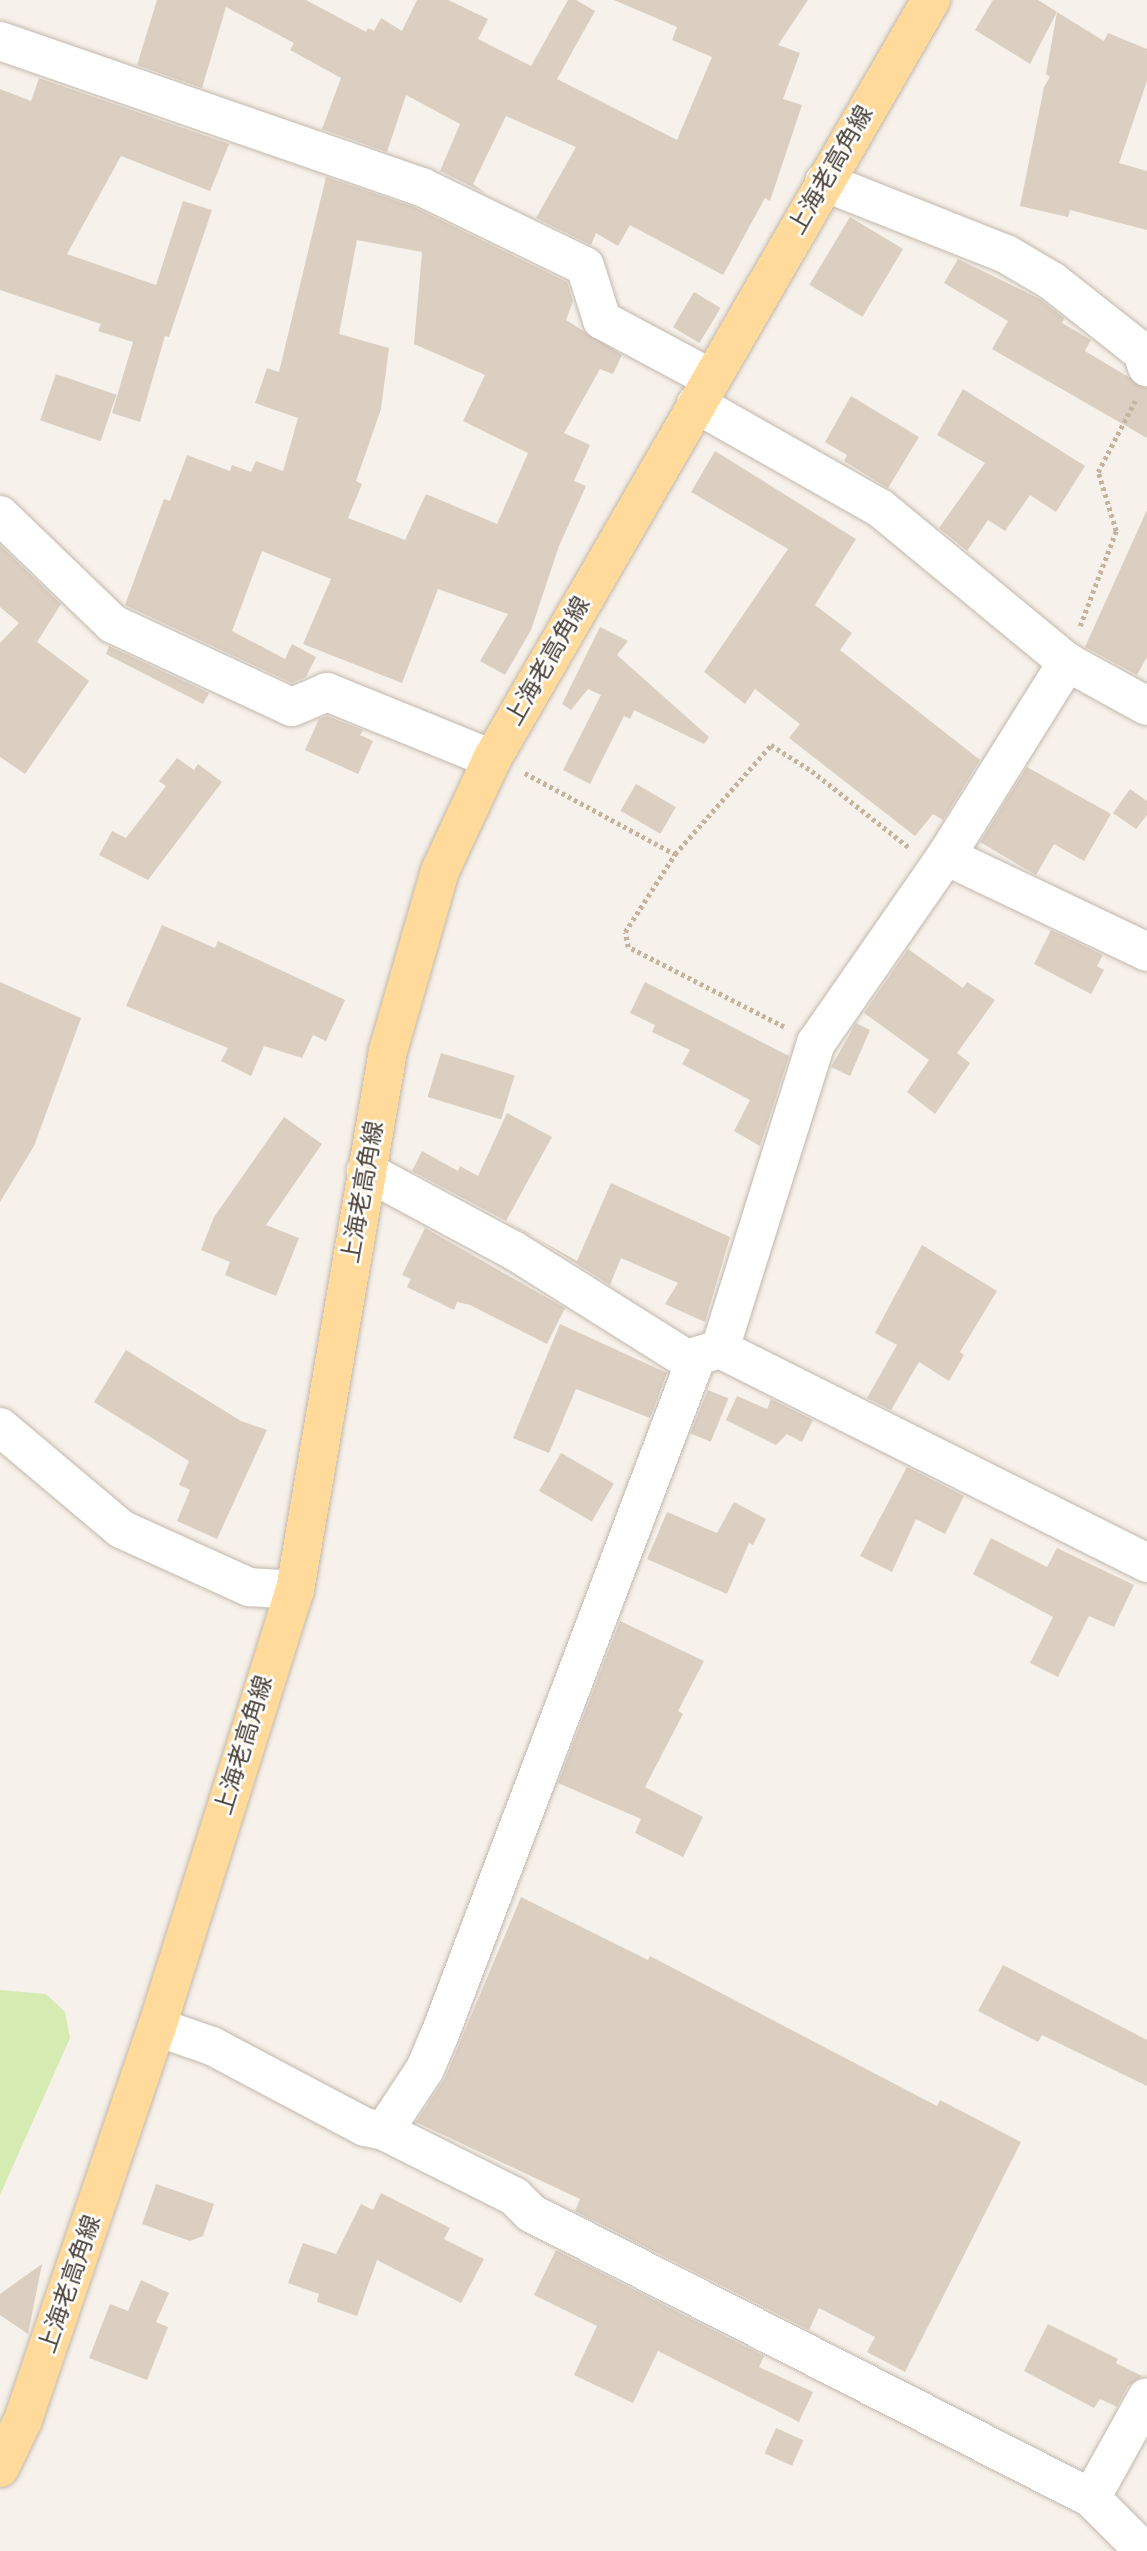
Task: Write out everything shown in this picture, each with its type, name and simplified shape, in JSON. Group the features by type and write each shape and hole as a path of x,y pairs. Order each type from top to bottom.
{"main road":[{"name":"上海老高角線","path":"0,2468 23,2420 157,2027 295,1590 388,1051 411,961 440,871 492,759 930,0"}],"street":[{"path":"0,41 422,187 586,266 601,320 880,508 1067,662 1147,706"},
{"path":"824,182 1006,254 1052,281 1142,352 1144,379"},
{"path":"0,515 113,624 292,707 327,692 492,759"},
{"path":"384,2131 425,2069 440,2034 707,1356 816,1043 942,863 1067,662"},
{"path":"942,863 1147,952"},
{"path":"366,1171 707,1356 1147,1563"},
{"path":"0,1427 121,1529 249,1587 295,1590"},
{"path":"157,2027 212,2046 365,2127 384,2131 514,2196 531,2213 1090,2498 1144,2551"},
{"path":"1090,2498 1147,2397"}],"path":[{"path":"1067,662 1116,531 1098,472 1144,379"},
{"path":"816,1043 628,947 625,932 675,854 771,745 942,863"},
{"path":"492,759 542,781 675,854"}],"green space":[{"path":"0,1990 46,1994 65,2012 70,2038 0,2195"}],"building":[{"path":"157,0 306,0 366,32 368,28 374,31 381,18 402,31 417,0 448,0 488,19 478,39 531,66 568,0 576,0 595,11 557,79 677,140 712,57 672,40 677,27 614,0 808,0 778,45 800,53 783,99 802,105 770,201 765,198 723,275 630,225 618,246 596,233 591,245 536,218 576,147 506,116 473,184 485,193 440,171 460,124 406,95 387,152 322,129 341,78 290,50 294,43 226,7 202,88 137,65"},
{"path":"993,0 1038,0 1057,12 1030,64 975,30"},
{"path":"1057,12 1104,41 1108,33 1147,49 1147,81 1119,163 1147,171 1147,230 1070,210 1068,217 1020,206 1044,87 1050,77 1046,74"},
{"path":"39,78 229,144 210,191 121,156 67,254 156,285 183,201 212,210 169,337 165,336 140,422 112,413 133,342 98,331 101,324 0,290 0,89 31,101"},
{"path":"326,177 414,207 567,282 573,301 566,320 622,355 613,374 600,369 564,433 590,445 574,481 586,486 559,546 531,630 505,675 480,661 508,614 438,589 402,683 303,644 331,579 262,551 232,631 285,659 292,644 316,657 306,677 292,683 125,605 164,499 170,501 187,455 230,471 232,465 251,472 256,461 283,471 298,418 255,403 267,368 279,372","holes":["357,240 422,252 414,344 485,375 463,421 528,453 497,524 426,494 405,540 348,518 362,484 356,481 381,409 389,348 339,334"]},
{"path":"850,217 903,249 862,317 809,285"},
{"path":"958,259 1040,299 1064,318 1062,323 1091,340 1085,351 1147,388 1147,438 992,349 1008,321 944,283"},
{"path":"694,292 721,308 699,343 673,327"},
{"path":"56,374 117,395 101,441 40,420"},
{"path":"963,389 1085,466 1056,512 1030,495 1005,531 988,520 967,551 939,528 985,463 937,435"},
{"path":"851,396 919,437 888,488 844,461 847,455 825,442"},
{"path":"715,451 856,539 815,605 852,633 840,650 980,760 943,820 933,814 915,836 789,738 800,724 755,689 745,704 704,672 788,549 691,492"},
{"path":"1147,510 1147,657 1137,675 1085,647"},
{"path":"0,545 61,604 37,642 89,681 25,774 0,757 0,643 19,623 0,607"},
{"path":"600,627 628,641 617,655 709,737 704,744 634,710 630,719 624,716 590,784 563,770 601,695 588,689 571,710 562,704"},
{"path":"109,646 209,693 203,704 106,654"},
{"path":"327,716 363,730 360,735 373,741 358,774 305,750 319,719"},
{"path":"177,758 194,770 198,764 222,782 148,880 99,855 112,831 126,838 166,786 159,781"},
{"path":"1027,767 1111,814 1084,861 1054,844 1036,875 980,842"},
{"path":"636,784 676,807 660,834 620,811"},
{"path":"1130,789 1147,801 1147,815 1136,829 1113,813"},
{"path":"162,925 215,948 218,941 345,1000 326,1041 313,1035 302,1058 264,1046 251,1076 221,1061 228,1048 126,1006"},
{"path":"1051,930 1103,955 1097,966 1104,970 1091,994 1034,964"},
{"path":"908,949 963,988 967,982 995,1000 957,1053 970,1063 935,1114 907,1092 929,1060 864,1013"},
{"path":"0,982 81,1018 34,1146 0,1202"},
{"path":"645,982 789,1056 760,1146 734,1131 750,1100 682,1064 690,1050 652,1032 655,1025 630,1013"},
{"path":"856,1023 870,1030 850,1076 831,1067"},
{"path":"441,1053 515,1076 501,1120 428,1097"},
{"path":"507,1113 552,1137 506,1221 412,1171 422,1151 458,1171 460,1166 478,1176"},
{"path":"284,1117 322,1144 266,1225 299,1238 276,1296 225,1275 230,1262 201,1250 214,1217"},
{"path":"611,1183 730,1237 705,1322 665,1304 678,1283 621,1258 610,1285 535,1237 577,1261"},
{"path":"425,1228 565,1308 547,1344 470,1305 457,1302 454,1310 407,1287 411,1279 402,1275"},
{"path":"922,1245 997,1291 960,1352 964,1355 949,1381 919,1362 891,1410 867,1398 897,1345 875,1333"},
{"path":"560,1324 667,1373 650,1418 576,1389 549,1453 513,1438"},
{"path":"126,1350 241,1421 267,1430 217,1539 177,1521 190,1490 179,1485 189,1461 94,1402"},
{"path":"708,1390 728,1398 711,1442 690,1434"},
{"path":"737,1396 767,1409 771,1399 813,1420 802,1442 787,1434 776,1445 726,1420"},
{"path":"561,1453 614,1484 592,1522 539,1491"},
{"path":"907,1467 964,1496 945,1534 916,1519 892,1572 860,1556"},
{"path":"734,1502 766,1519 753,1545 749,1543 727,1594 647,1559 667,1512 717,1533"},
{"path":"991,1538 1047,1567 1057,1548 1134,1585 1114,1627 1089,1616 1058,1677 1030,1663 1053,1617 973,1574"},
{"path":"620,1621 704,1661 678,1711 683,1714 645,1787 703,1817 683,1857 635,1833 641,1819 558,1783"},
{"path":"521,1897 648,1960 650,1956 937,2106 940,2100 1021,2142 905,2372 867,2352 875,2337 819,2308 809,2330 575,2211 580,2199 416,2122 445,2078"},
{"path":"1003,1965 1147,2040 1147,2086 1042,2035 1038,2042 978,2011"},
{"path":"156,2184 214,2204 203,2236 190,2241 142,2224"},
{"path":"381,2193 450,2228 444,2239 484,2259 461,2303 377,2260 357,2316 317,2302 319,2294 288,2283 303,2243 336,2254 361,2204 373,2210"},
{"path":"556,2250 764,2356 759,2367 813,2392 799,2422 658,2351 633,2403 574,2375 597,2326 534,2295"},
{"path":"42,2264 28,2334 0,2315 0,2294"},
{"path":"141,2280 169,2293 156,2322 168,2327 147,2380 89,2358 110,2304 128,2311"},
{"path":"1048,2324 1118,2359 1116,2363 1142,2376 1128,2386 1117,2407 1100,2399 1094,2408 1024,2371"},
{"path":"776,2428 803,2440 792,2466 765,2454"}]}
